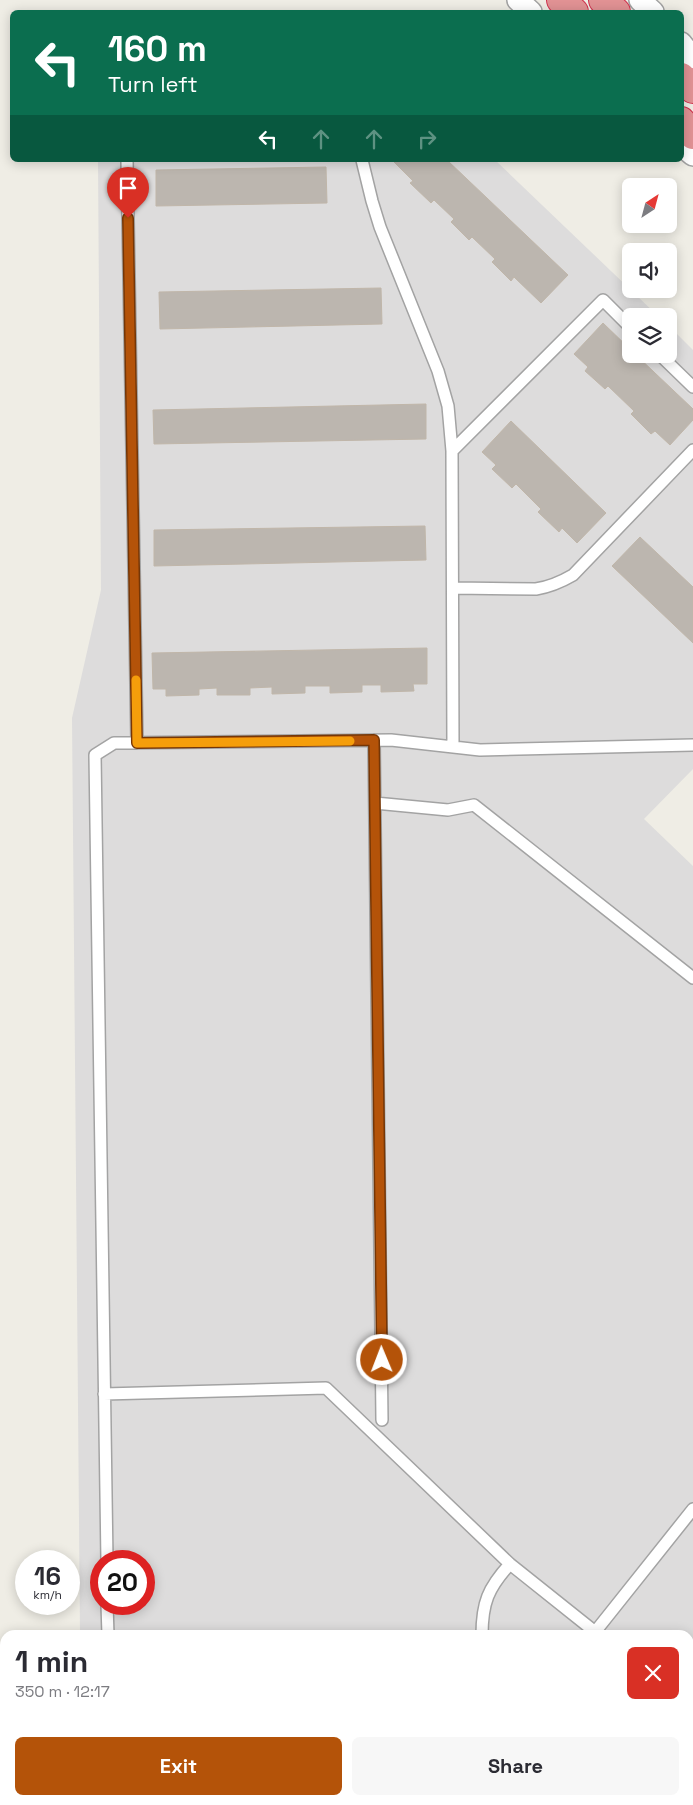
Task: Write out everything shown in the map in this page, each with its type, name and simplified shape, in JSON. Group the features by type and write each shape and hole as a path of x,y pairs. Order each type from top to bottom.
{"highway":[{"path":"561,0 572,10"},
{"path":"603,0 614,10"},
{"path":"684,80 693,89"},
{"path":"684,125 693,136"}],"street":[{"path":"518,0 529,10"},
{"path":"640,0 650,10"},
{"path":"684,47 693,58"}],"lane":[{"path":"127,162 137,743"},
{"path":"362,162 380,227 438,371 452,428 453,747"},
{"path":"452,451 603,300 622,319"},
{"path":"668,363 693,387"},
{"path":"453,588 536,589 546,587 573,575 693,450"},
{"path":"374,740 382,1420"},
{"path":"107,1550 96,754 114,743 391,740 480,750 693,745"},
{"path":"375,802 448,810 474,805 693,978"},
{"path":"104,1394 326,1388 510,1564 593,1630"},
{"path":"599,1630 693,1509"},
{"path":"482,1630 482,1613 492,1587 510,1564"},
{"path":"107,1615 108,1630"}],"shaded area":[{"path":"98,162 497,162 622,282 622,298 639,298 650,308 622,308 622,363 677,363 677,334 693,350 693,769 644,819 693,866 693,1630 80,1630 72,718 101,590"}],"building":[{"path":"394,162 449,162 568,275 541,303 514,277 511,281 492,262 495,259 472,237 469,240 451,222 454,219 434,200 431,203 410,183 413,181"},
{"path":"326,167 327,203 156,206 156,170"},
{"path":"381,288 382,324 160,329 159,292"},
{"path":"603,323 622,341 622,363 644,363 693,409 693,420 670,445 655,431 651,434 631,414 634,411 608,386 605,389 585,371 588,367 574,354"},
{"path":"426,404 426,439 154,444 153,410"},
{"path":"511,421 606,513 577,543 562,528 559,532 538,512 541,509 516,484 512,488 492,469 496,465 482,452"},
{"path":"425,526 426,560 154,566 154,530"},
{"path":"640,537 693,587 693,643 612,566"},
{"path":"427,648 427,684 413,684 414,691 381,692 381,685 362,685 362,692 330,693 330,686 305,686 305,693 272,694 272,687 250,688 250,695 217,695 217,688 199,689 199,695 166,696 166,689 153,689 152,653"}],"slow traffic":[{"path":"136,680 137,743 350,741"}],"route":[{"path":"128,218 137,743 374,740 382,1360"}]}
